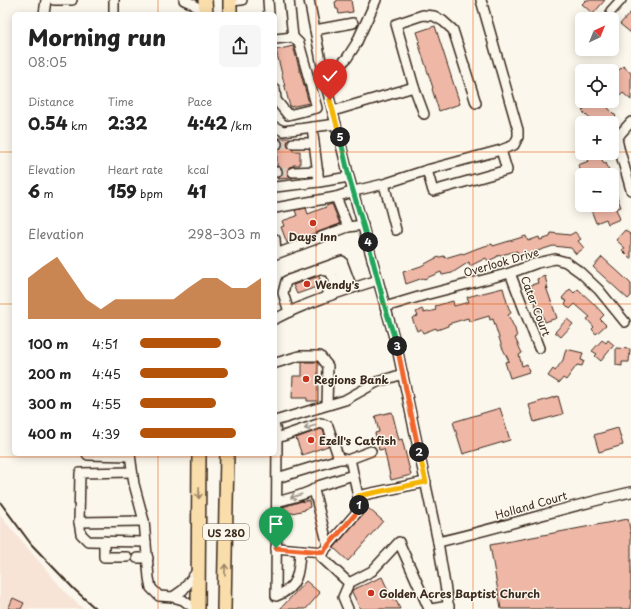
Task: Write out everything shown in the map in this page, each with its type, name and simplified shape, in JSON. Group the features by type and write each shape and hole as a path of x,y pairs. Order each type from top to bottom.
{"highway":[{"path":"205,0 205,12"},
{"name":"US 280","path":"196,609 198,570 199,456"},
{"name":"US 280","path":"224,609 227,456"}],"street":[{"path":"44,12 46,0"},
{"path":"54,0 72,0"},
{"path":"114,0 114,12"},
{"path":"184,0 193,4 203,12"},
{"path":"268,0 269,12"},
{"path":"277,103 288,115 317,108 299,43 293,37 289,0"},
{"path":"309,0 325,81 349,177 403,374 438,542 449,607 430,609 399,542 372,571 349,584 343,597 348,609"},
{"path":"325,81 347,58 356,44 376,0"},
{"path":"277,208 336,198 354,191 384,184 514,145 518,137 518,130 481,0"},
{"path":"611,11 621,0"},
{"path":"424,114 414,87 396,24 423,16 434,16 443,21 453,30 476,103"},
{"path":"315,30 353,23"},
{"path":"277,39 293,37"},
{"path":"333,111 414,87"},
{"path":"631,122 617,139 631,190"},
{"path":"277,128 284,131 336,124"},
{"path":"312,127 319,182"},
{"path":"293,143 314,142"},
{"path":"427,170 433,192 507,170 501,150"},
{"path":"293,172 318,171"},
{"path":"277,187 349,177"},
{"path":"384,184 396,230"},
{"path":"336,198 348,227"},
{"path":"277,254 348,227 363,225"},
{"name":"Overlook Drive","path":"385,307 510,273 537,263 555,260 566,262 580,272 599,290 625,322"},
{"path":"288,312 283,293 286,281 299,276 342,261 352,288"},
{"path":"299,276 302,278 332,268 337,269 341,273 343,280 341,284 334,290 318,296 314,302"},
{"name":"Cater Court","path":"510,273 539,348"},
{"path":"277,319 288,312 314,302 378,280"},
{"path":"277,363 299,356 320,356 328,366 327,405"},
{"path":"277,420 345,400 377,382 403,374"},
{"path":"300,550 297,578 291,587 282,594 276,596 277,438 321,423 328,426 339,459"},
{"path":"277,478 339,459 350,459 371,451"},
{"path":"130,456 134,484 144,521 151,588 159,596 173,597 184,600 196,609"},
{"path":"349,584 321,557 359,510 358,496 350,459"},
{"path":"132,472 80,473 79,522 81,534 88,541 146,542"},
{"path":"277,502 314,490 318,486 353,475"},
{"path":"358,496 426,482"},
{"path":"314,490 326,549"},
{"name":"Holland Court","path":"438,542 631,492"},
{"path":"79,522 144,521"},
{"path":"104,541 104,557 127,557"},
{"path":"276,548 300,550 326,549"},
{"path":"137,558 148,558"},
{"path":"173,597 183,590 198,570"}],"shaded area":[{"path":"0,514 67,594 84,609 0,609"}],"building":[{"path":"337,0 351,0 353,12 339,14 338,9 336,9 335,2"},
{"path":"586,0 605,0 595,12 591,12 582,4"},
{"path":"631,12 631,33 620,24"},
{"path":"435,26 460,104 439,111 418,42 420,41 417,32"},
{"path":"293,46 309,103 290,107 277,50"},
{"path":"623,66 631,73 631,100 623,93 620,96 619,95 619,70"},
{"path":"585,108 608,108 616,116 587,116 582,111"},
{"path":"277,138 290,138 287,143 288,146 293,149 293,151 300,151 300,165 293,165 289,167 288,170 288,175 293,178 277,179 283,172 280,167 277,166 277,150 282,147 283,144 280,139"},
{"path":"588,160 602,160 604,164 606,163 608,168 580,168 578,165 589,161"},
{"name":"Days Inn","path":"332,204 340,224 287,243 281,227 284,226 282,221 297,216 295,210 306,208 308,214"},
{"path":"592,212 617,212 620,219 608,224 606,219 596,223"},
{"path":"625,230 631,235 631,259 622,250 625,248 616,240"},
{"path":"575,232 581,239 578,241 584,248 576,254 571,248 553,246 519,257 517,251 497,256 488,261 486,258 470,266 469,262 452,273 442,275 441,272 406,284 403,272 421,266 436,258 444,256 445,258 463,254 492,244 493,246 526,236 528,241 539,237 540,240 550,237 551,233 570,235"},
{"path":"602,257 631,284 631,296 628,299 593,267"},
{"name":"Wendy's","path":"319,276 322,285 297,294 293,285"},
{"path":"545,276 548,289 546,287 557,318 545,322 540,310 538,311 535,305 531,285 538,283 537,279"},
{"path":"503,288 511,313 508,315 515,329 517,337 515,338 522,353 519,355 522,366 527,364 529,372 510,378 505,362 509,361 502,347 493,319 490,320 489,316 469,322 468,318 448,324 448,326 437,330 436,328 423,333 421,329 417,331 412,318 418,316 416,312 422,309 424,313 436,310 435,306 453,301 454,306 469,302 467,297"},
{"path":"570,289 574,293 578,289 604,315 600,319 606,325 596,334 592,329 594,327 587,319 590,317 575,304 570,309 565,304 567,302 562,298"},
{"path":"567,319 573,324 561,337 555,332"},
{"path":"602,340 606,343 608,340 614,345 601,361 595,356 597,354 592,351"},
{"path":"616,348 630,349 629,362 622,362 622,366 616,365"},
{"path":"566,349 583,353 581,360 584,361 582,366 577,365 566,380 563,378 559,383 548,376 553,369 555,371 563,360"},
{"name":"Regions Bank","path":"302,362 318,363 318,401 307,401 307,398 292,398 293,376 302,376"},
{"path":"558,396 563,414 534,422 529,405"},
{"path":"500,408 510,440 463,454 453,422"},
{"path":"392,412 399,440 402,439 411,475 391,480 384,449 379,450 375,433 379,432 375,416"},
{"path":"618,428 623,445 599,452 594,435"},
{"name":"Ezell's Catfish","path":"321,429 323,430 328,446 302,455 296,438"},
{"path":"309,500 310,507 305,510 283,514 283,507"},
{"path":"368,508 383,521 348,561 334,548"},
{"path":"628,519 631,535 631,609 501,609 490,545"},
{"name":"Golden Acres Baptist Church","path":"382,577 393,601 396,600 400,609 360,609 352,590"},
{"path":"306,581 320,593 306,609 280,609"},
{"path":"13,598 24,603 21,609 8,609"}],"tunnel":[{"path":"277,144 293,143"},
{"path":"277,172 293,172"}],"railway":[{"path":"0,502 31,544 74,589 96,609"}],"place":[{"name":"Days Inn","path":"313,223"},
{"name":"Wendy's","path":"307,284"},
{"name":"Regions Bank","path":"306,379"},
{"name":"Ezell's Catfish","path":"311,440"},
{"name":"Golden Acres Baptist Church","path":"371,593"}],"route":[{"path":"276,548 324,552 359,510 358,496 426,482 397,348 349,177 330,100"}]}
